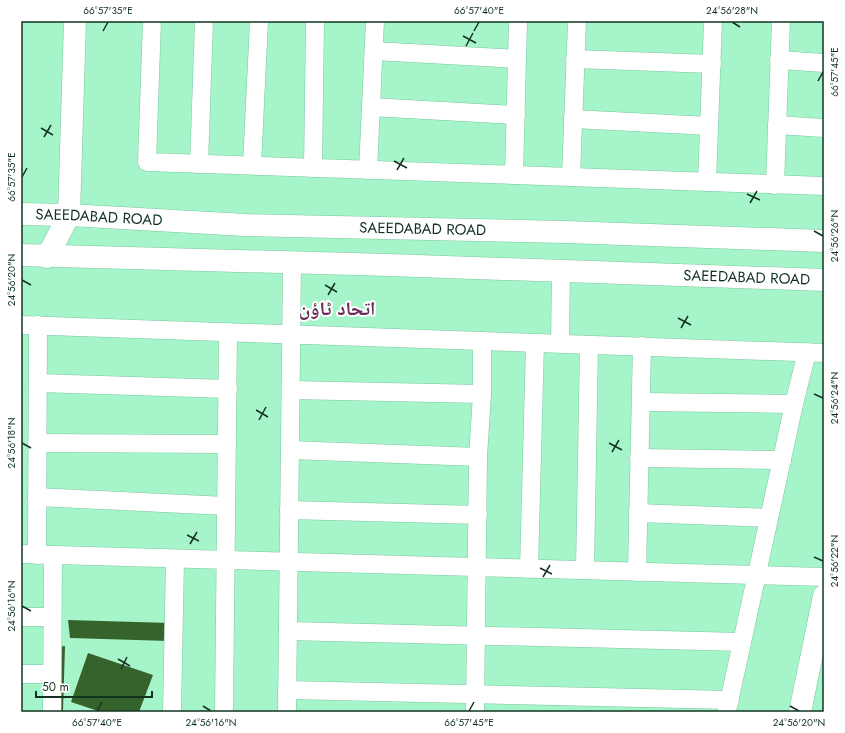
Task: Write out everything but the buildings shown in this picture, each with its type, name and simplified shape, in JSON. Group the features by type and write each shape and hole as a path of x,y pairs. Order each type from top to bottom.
{"street":[{"path":"47,257 69,215 75,21"},
{"path":"152,21 146,162 824,186"},
{"path":"199,164 204,21"},
{"path":"252,165 259,21"},
{"path":"314,168 315,21"},
{"path":"368,170 375,21"},
{"path":"514,175 518,21"},
{"path":"571,177 577,21"},
{"path":"707,182 713,21"},
{"path":"775,185 781,21"},
{"path":"374,51 517,60"},
{"path":"575,59 712,64"},
{"path":"779,60 824,63"},
{"path":"371,107 516,115"},
{"path":"573,118 709,126"},
{"path":"777,125 824,128"},
{"name":"SAEEDABAD ROAD","path":"21,214 69,215 245,225 573,232 824,241"},
{"name":"SAEEDABAD ROAD","path":"21,255 824,280"},
{"path":"287,712 292,263"},
{"path":"560,344 561,271"},
{"path":"52,712 52,617 37,555 38,383 29,325 815,353 794,404 728,706 475,703 287,690"},
{"path":"224,712 228,332"},
{"path":"475,703 478,458 482,394 482,341"},
{"path":"529,569 535,343"},
{"path":"585,570 589,345"},
{"path":"637,572 642,346"},
{"path":"38,383 228,389"},
{"path":"291,390 482,394"},
{"path":"641,402 794,404"},
{"path":"37,443 227,444"},
{"path":"290,450 478,458"},
{"path":"639,458 782,460"},
{"path":"37,497 226,506"},
{"path":"289,510 478,515"},
{"path":"638,513 769,518"},
{"path":"37,555 824,577"},
{"path":"172,712 175,558"},
{"path":"800,712 824,596"},
{"path":"21,616 52,617"},
{"path":"288,631 742,642"},
{"path":"21,674 52,674"}],"district":[{"name":"اتحاد ٹاؤن","path":"337,308"}]}
